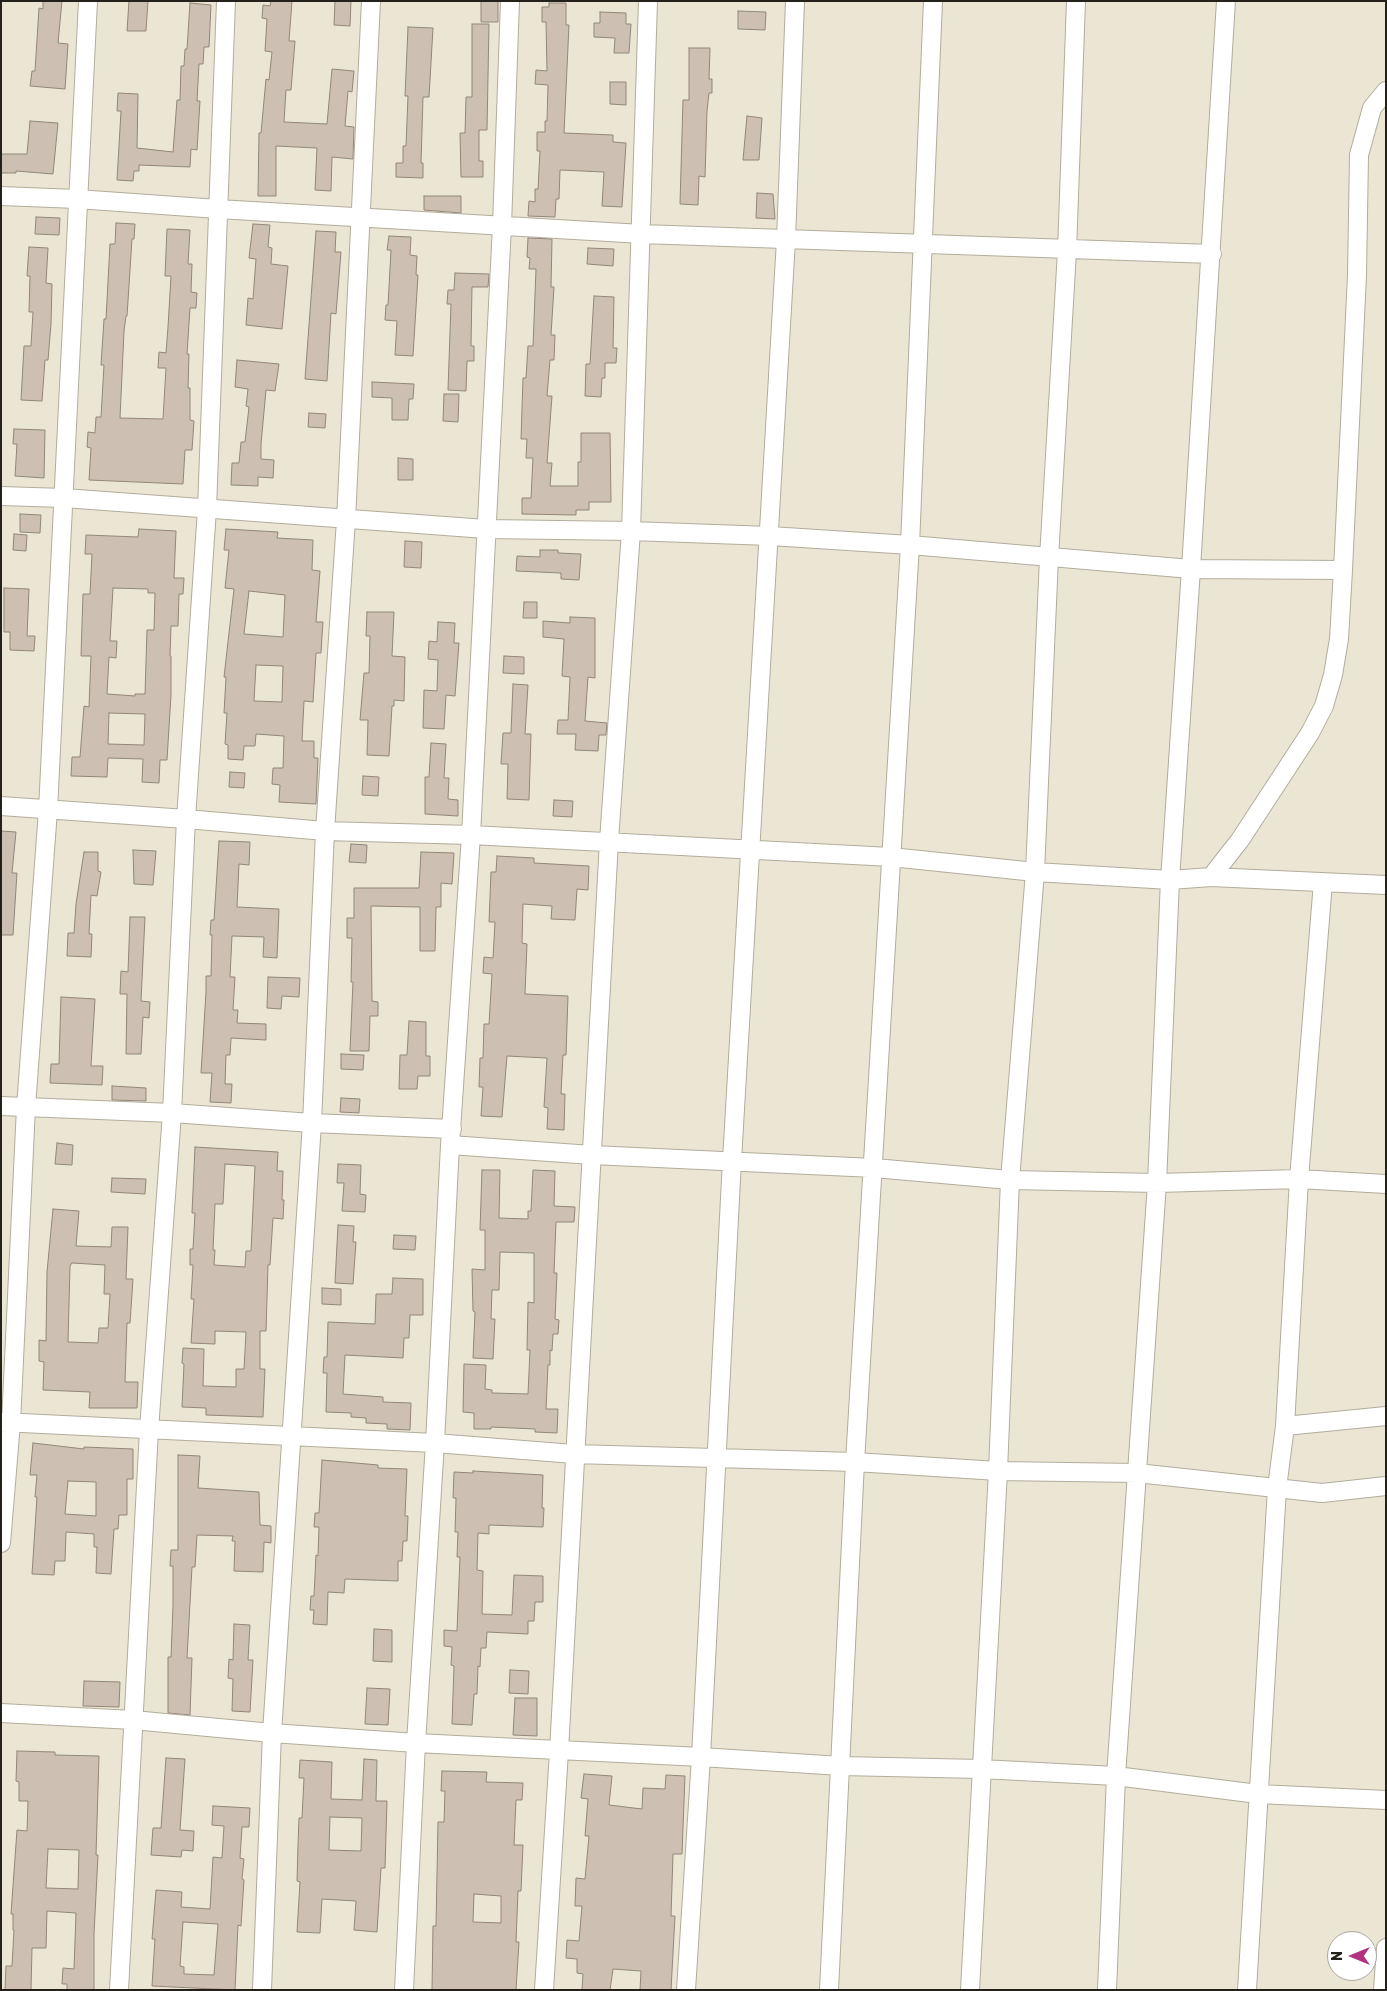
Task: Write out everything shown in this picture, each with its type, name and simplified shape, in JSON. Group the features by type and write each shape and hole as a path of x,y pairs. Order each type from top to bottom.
{"street":[{"path":"1,1543 6,1423 26,1107 48,810 64,498 76,199 88,1"},
{"path":"119,1990 149,1430 172,1113 186,818 207,509 226,1"},
{"path":"262,1990 272,1733 312,1123 325,831 346,520 371,1"},
{"path":"404,1990 416,1743 435,1443 451,1137 471,835 502,226 510,1"},
{"path":"544,1990 609,841 632,531 648,1"},
{"path":"686,1990 717,1458 732,1160 770,536 786,240 795,1"},
{"path":"829,1990 855,1462 910,545 933,1"},
{"path":"970,1990 998,1471 1010,1180 1035,872 1049,558 1067,251 1076,1"},
{"path":"1107,1990 1116,1776 1157,1183 1170,880 1212,254 1226,1"},
{"path":"1211,877 1240,840 1305,742 1324,706 1333,675 1339,639 1343,570 1357,275 1359,155 1372,108 1386,91"},
{"path":"1,196 642,234 1067,251 1212,254"},
{"path":"1,496 64,498 486,530 632,531 770,536 910,545 1191,569 1343,570"},
{"path":"1,806 186,818 325,831 609,841 750,851 891,857 1035,872 1170,880 1211,877 1386,885"},
{"path":"1247,1990 1277,1488 1285,1426 1299,1179 1323,882"},
{"path":"1,1106 172,1113 312,1123 451,1137 592,1155 874,1168 1010,1180 1157,1183 1299,1179 1386,1184"},
{"path":"1285,1426 1386,1416"},
{"path":"6,1423 435,1443 574,1454 855,1462 998,1471 1137,1473 1322,1493 1386,1486"},
{"path":"1,1713 134,1720 272,1733 416,1743 841,1766 982,1769 1116,1776 1258,1794 1386,1800"},
{"path":"1383,1990 1386,1948"}],"building":[{"path":"43,1 62,1 58,43 68,44 65,89 30,86 32,71 35,71 39,8 43,9"},
{"path":"129,1 148,1 146,31 127,31"},
{"path":"271,1 292,1 289,41 295,41 291,90 286,90 284,122 327,124 332,69 354,71 352,92 348,91 345,126 354,127 353,159 332,157 331,191 315,190 317,148 276,146 276,196 258,196 259,133 261,133 266,79 269,80 272,52 265,51 267,19 262,18 263,5 270,6"},
{"path":"335,1 351,1 350,26 334,25"},
{"path":"481,1 498,1 498,22 481,22"},
{"path":"190,3 211,5 209,47 204,47 203,64 199,64 197,101 200,101 197,150 191,149 190,167 139,165 139,171 134,171 133,181 117,180 121,111 117,111 118,93 138,94 137,148 173,152 177,100 180,100 181,66 184,66 185,49 187,49"},
{"path":"549,3 566,3 566,25 569,25 564,133 613,135 613,142 626,143 622,207 602,206 604,172 560,170 559,199 556,199 555,217 528,216 529,201 535,202 535,189 538,189 540,151 537,151 537,132 545,132 545,121 547,121 548,85 535,84 536,70 547,71 546,22 542,22 542,7 549,7"},
{"path":"738,11 766,12 765,30 738,29"},
{"path":"600,12 626,13 626,24 631,24 629,53 614,53 615,38 594,37 594,23 600,23"},
{"path":"472,24 489,24 487,130 479,130 479,161 483,161 483,177 461,177 460,133 465,133 466,97 472,97"},
{"path":"408,27 433,28 429,97 423,97 421,163 423,163 423,178 396,177 396,163 403,163 403,146 406,146 408,96 405,96"},
{"path":"689,48 710,48 709,79 712,79 712,93 709,93 707,111 705,177 699,176 698,205 680,204 683,100 689,100"},
{"path":"610,82 626,82 626,105 610,104"},
{"path":"747,116 762,118 759,160 743,160"},
{"path":"30,121 58,123 53,174 16,171 16,173 1,173 1,154 27,154"},
{"path":"757,193 773,194 775,219 756,218"},
{"path":"424,196 461,196 461,213 424,210"},
{"path":"36,217 60,218 59,235 35,234"},
{"path":"116,223 135,224 124,331 120,418 163,419 166,368 158,368 159,352 166,353 168,327 171,276 165,276 167,229 190,230 188,264 192,264 191,292 197,293 196,308 190,308 187,354 189,354 188,388 190,388 190,420 194,421 192,450 185,450 183,484 89,480 91,448 87,447 88,432 95,433 96,417 101,417 104,365 101,365 104,319 106,319 110,244 115,244"},
{"path":"253,224 270,225 268,247 272,248 271,264 288,266 282,329 246,325 248,298 253,299 256,259 249,258"},
{"path":"316,231 336,232 335,252 341,252 336,314 331,313 327,381 305,379"},
{"path":"389,236 411,237 410,255 417,256 416,275 418,275 413,356 395,355 397,321 385,320 386,305 388,305 391,250 387,250"},
{"path":"528,238 552,239 551,287 554,287 551,335 555,335 554,360 550,360 547,396 552,396 547,463 552,463 550,486 578,486 578,462 581,462 581,433 610,433 611,502 589,502 589,510 576,510 576,515 522,514 522,498 531,498 533,458 526,458 527,439 521,439 523,378 526,378 528,346 533,346 536,269 529,269 530,258 527,257"},
{"path":"29,247 48,248 46,283 52,284 48,360 45,360 42,401 21,400 24,346 31,346 33,312 29,312 30,276 27,276"},
{"path":"588,248 614,249 613,266 587,264"},
{"path":"455,273 489,274 488,287 472,287 471,346 474,346 474,361 467,361 466,391 448,390 451,304 447,304 448,290 454,290"},
{"path":"594,296 614,297 613,348 617,348 616,363 605,363 605,378 602,378 601,397 585,396 586,364 590,364"},
{"path":"237,360 279,364 275,391 266,390 261,444 261,459 274,460 273,478 258,477 258,486 231,485 232,463 239,463 241,442 245,442 249,407 246,406 248,389 235,387"},
{"path":"372,382 414,384 413,399 409,399 408,420 392,420 392,398 372,397"},
{"path":"444,394 459,394 458,422 443,421"},
{"path":"309,413 326,414 325,428 308,427"},
{"path":"14,429 45,430 44,478 15,476 17,444 13,444"},
{"path":"398,458 413,459 413,480 398,480"},
{"path":"20,514 41,515 40,533 20,532"},
{"path":"139,529 176,531 174,578 184,578 183,594 179,594 178,626 171,626 171,695 167,760 160,760 159,783 142,782 143,759 108,758 107,777 71,776 72,757 80,757 84,706 89,707 91,656 81,656 83,594 90,594 92,554 85,554 86,535 138,537","holes":["113,588 148,589 148,593 155,593 154,630 147,630 145,694 135,694 135,696 107,694 109,657 116,658 117,641 110,641","109,713 145,714 144,745 108,744"]},
{"path":"226,529 278,532 277,538 313,540 312,570 320,571 316,622 323,622 321,653 316,653 313,702 304,701 302,741 314,741 314,758 318,758 316,804 279,802 280,785 272,784 273,768 283,768 284,736 256,734 255,746 244,746 243,760 228,759 228,745 225,744 227,713 224,713 226,677 224,677 234,589 225,588 229,550 224,550","holes":["249,591 285,595 283,637 244,634","256,665 283,666 282,702 254,701"]},
{"path":"14,534 27,535 26,551 13,550"},
{"path":"405,541 422,542 421,568 404,567"},
{"path":"540,550 558,550 558,553 581,554 579,580 561,579 561,573 516,571 517,556 540,557"},
{"path":"4,588 29,589 27,636 35,636 34,651 10,650 10,632 4,632"},
{"path":"524,602 537,602 537,618 523,618"},
{"path":"367,612 394,612 392,656 405,657 404,701 394,700 394,706 392,706 389,756 367,755 368,720 360,720 364,673 369,673 370,636 366,636"},
{"path":"570,617 595,618 595,678 588,677 585,721 607,723 606,735 599,735 598,751 575,750 576,734 557,734 558,720 568,720 570,677 562,676 564,639 543,637 543,621 570,623"},
{"path":"438,622 455,623 454,643 459,643 455,696 446,695 444,729 423,728 424,690 437,691 438,660 428,659 429,641 437,642"},
{"path":"504,656 524,657 524,674 503,673"},
{"path":"513,684 528,685 525,734 531,734 529,800 507,799 508,764 501,764 503,733 511,733"},
{"path":"431,743 446,744 444,778 449,778 448,799 458,800 458,816 425,814 425,777 429,777"},
{"path":"230,772 245,773 244,788 229,787"},
{"path":"363,776 379,777 378,796 362,795"},
{"path":"554,800 573,801 572,817 553,816"},
{"path":"1,831 16,832 12,873 17,873 13,935 1,935"},
{"path":"219,841 250,842 249,865 239,864 237,907 279,909 277,958 263,957 264,937 232,936 230,977 235,977 233,1010 238,1010 237,1023 266,1024 266,1040 231,1038 230,1055 226,1055 225,1084 232,1084 231,1103 210,1102 212,1073 201,1073 206,976 211,976 212,935 210,935 211,920 214,920"},
{"path":"351,844 367,845 366,863 349,862"},
{"path":"133,850 156,851 153,885 134,884"},
{"path":"84,852 98,852 98,871 101,872 97,896 91,895 89,934 92,934 91,957 67,956 68,933 74,933 76,904"},
{"path":"421,852 454,853 452,884 441,883 441,907 436,907 435,951 420,951 420,907 371,906 372,1001 378,1002 378,1016 370,1016 369,1051 350,1051 353,982 351,982 352,938 347,938 347,918 354,918 354,888 419,888"},
{"path":"497,856 534,858 534,863 589,866 588,890 577,889 575,920 551,919 552,906 523,904 522,943 527,944 525,994 568,996 566,1055 563,1055 561,1094 565,1094 564,1130 547,1129 548,1108 544,1107 547,1058 507,1056 502,1117 481,1116 483,1087 479,1087 480,1058 483,1058 484,1024 489,1024 492,974 483,973 484,957 493,958 495,922 489,922 491,872 496,872"},
{"path":"130,917 145,917 141,1001 150,1002 149,1018 143,1017 141,1054 126,1054 127,994 120,994 121,971 128,972"},
{"path":"268,977 300,978 299,997 282,996 281,1009 267,1008"},
{"path":"61,997 95,999 91,1066 103,1066 102,1085 50,1083 51,1064 59,1064"},
{"path":"409,1021 426,1022 426,1056 430,1056 430,1076 418,1076 417,1089 399,1089 400,1055 407,1055"},
{"path":"341,1054 364,1055 363,1070 341,1069"},
{"path":"112,1086 146,1088 146,1101 112,1100"},
{"path":"341,1098 360,1099 359,1113 340,1112"},
{"path":"57,1143 73,1145 72,1165 55,1164"},
{"path":"195,1147 278,1152 277,1171 283,1171 283,1219 273,1218 270,1265 268,1265 266,1331 260,1331 260,1369 265,1369 263,1417 206,1415 206,1408 182,1407 183,1348 204,1349 203,1386 236,1387 236,1369 244,1369 246,1332 215,1331 215,1344 191,1343 194,1299 191,1299 193,1265 190,1265 190,1249 193,1249 195,1213 192,1213","holes":["225,1164 255,1166 251,1251 246,1251 245,1267 214,1265 215,1204 223,1204"]},
{"path":"338,1164 361,1165 360,1194 366,1195 365,1212 342,1211 344,1183 337,1183"},
{"path":"482,1170 500,1170 499,1218 528,1219 528,1211 531,1211 533,1170 555,1171 554,1206 575,1207 574,1222 556,1222 554,1273 557,1273 555,1319 559,1320 558,1334 553,1334 552,1351 550,1350 546,1409 558,1409 557,1433 535,1432 535,1429 491,1427 491,1429 474,1429 474,1413 463,1412 464,1364 486,1365 485,1389 492,1390 492,1393 528,1394 530,1350 527,1350 528,1302 534,1303 534,1253 500,1252 499,1290 492,1290 491,1319 495,1319 493,1359 473,1358 475,1312 473,1311 472,1269 485,1270 485,1230 480,1230"},
{"path":"112,1178 146,1179 145,1194 111,1192"},
{"path":"53,1209 79,1211 76,1246 111,1247 112,1227 128,1227 126,1279 133,1279 130,1323 127,1323 125,1382 138,1382 137,1408 89,1408 90,1392 43,1390 44,1362 39,1361 39,1340 46,1341 47,1272","holes":["72,1263 105,1265 104,1294 110,1294 108,1328 99,1328 98,1343 68,1342 70,1266"]},
{"path":"338,1225 354,1226 353,1242 356,1242 353,1284 335,1283"},
{"path":"394,1235 416,1236 415,1250 393,1249"},
{"path":"393,1278 423,1279 423,1315 410,1315 409,1338 404,1338 403,1358 345,1355 343,1394 383,1397 383,1402 411,1403 410,1430 387,1429 387,1424 366,1423 366,1418 351,1417 351,1413 326,1412 327,1373 323,1373 324,1357 327,1357 328,1322 375,1324 376,1294 392,1294"},
{"path":"322,1288 341,1289 341,1305 322,1304"},
{"path":"33,1443 84,1449 84,1447 133,1449 133,1479 127,1479 127,1515 119,1515 118,1529 114,1529 111,1574 96,1573 97,1547 94,1547 94,1534 66,1532 65,1561 55,1561 54,1575 32,1574 37,1475 30,1475","holes":["68,1481 96,1482 96,1516 65,1514"]},
{"path":"178,1455 200,1456 198,1488 259,1492 260,1525 271,1526 271,1543 264,1542 263,1572 234,1571 235,1541 232,1541 233,1536 197,1535 195,1567 192,1567 187,1658 192,1658 190,1715 168,1713 168,1657 171,1657 173,1606 173,1566 170,1566 171,1550 178,1550"},
{"path":"322,1460 378,1465 378,1468 407,1469 405,1516 408,1516 407,1541 403,1541 402,1561 398,1561 398,1581 345,1579 344,1593 328,1592 327,1625 313,1624 314,1610 310,1610 311,1596 314,1596 316,1555 318,1556 319,1527 314,1527 315,1513 319,1513"},
{"path":"473,1471 543,1475 542,1508 544,1508 543,1527 489,1525 489,1534 478,1533 477,1570 483,1571 482,1614 512,1615 514,1575 543,1576 543,1602 535,1602 534,1621 528,1621 528,1634 487,1632 486,1648 481,1648 480,1667 478,1666 477,1694 474,1694 472,1725 452,1724 454,1666 451,1665 452,1647 444,1646 444,1630 457,1631 460,1557 457,1557 458,1532 455,1532 456,1498 453,1498 454,1472 473,1473"},
{"path":"234,1624 250,1625 248,1660 253,1660 250,1712 232,1711 233,1679 228,1678 229,1659 233,1660"},
{"path":"374,1629 392,1630 392,1662 373,1661"},
{"path":"510,1670 529,1671 528,1694 509,1693"},
{"path":"84,1681 120,1682 119,1707 83,1706"},
{"path":"367,1688 390,1689 388,1725 365,1724"},
{"path":"515,1698 537,1698 537,1736 513,1735"},
{"path":"17,1751 55,1752 55,1755 99,1756 94,1990 67,1990 67,1984 62,1984 63,1968 74,1969 76,1913 47,1911 46,1948 32,1948 31,1990 5,1990 6,1966 12,1966 14,1930 13,1914 11,1914 17,1830 27,1831 28,1801 19,1801 19,1782 16,1781","holes":["48,1849 79,1850 78,1889 46,1888"]},
{"path":"166,1758 185,1759 180,1830 194,1831 193,1851 182,1850 181,1857 151,1855 153,1828 161,1828"},
{"path":"364,1759 377,1760 376,1801 387,1801 385,1868 381,1868 377,1932 354,1930 356,1901 322,1899 320,1933 297,1932 300,1882 297,1881 299,1818 302,1818 304,1778 299,1778 300,1760 332,1762 331,1799 362,1800","holes":["330,1817 362,1818 361,1851 329,1850"]},
{"path":"442,1771 487,1772 486,1782 523,1783 522,1800 516,1800 514,1845 523,1845 521,1891 518,1891 516,1942 519,1942 516,1990 432,1990 433,1926 436,1926 438,1822 444,1822 445,1791 441,1791","holes":["474,1894 501,1896 501,1923 473,1922"]},
{"path":"584,1774 612,1776 609,1805 642,1809 643,1788 665,1789 666,1775 685,1776 682,1854 673,1854 671,1916 675,1916 671,1990 640,1990 641,1971 613,1969 610,1990 582,1990 583,1974 577,1973 577,1959 566,1958 567,1940 579,1941 582,1906 575,1906 576,1878 585,1879 589,1836 585,1836 588,1799 581,1798"},
{"path":"213,1806 250,1808 249,1827 242,1827 240,1858 244,1859 242,1879 244,1880 241,1926 238,1925 235,1990 152,1986 155,1939 152,1939 156,1890 182,1892 181,1907 210,1909 213,1857 222,1858 224,1826 212,1825","holes":["183,1922 218,1924 214,1975 184,1974 184,1967 180,1966"]}]}
